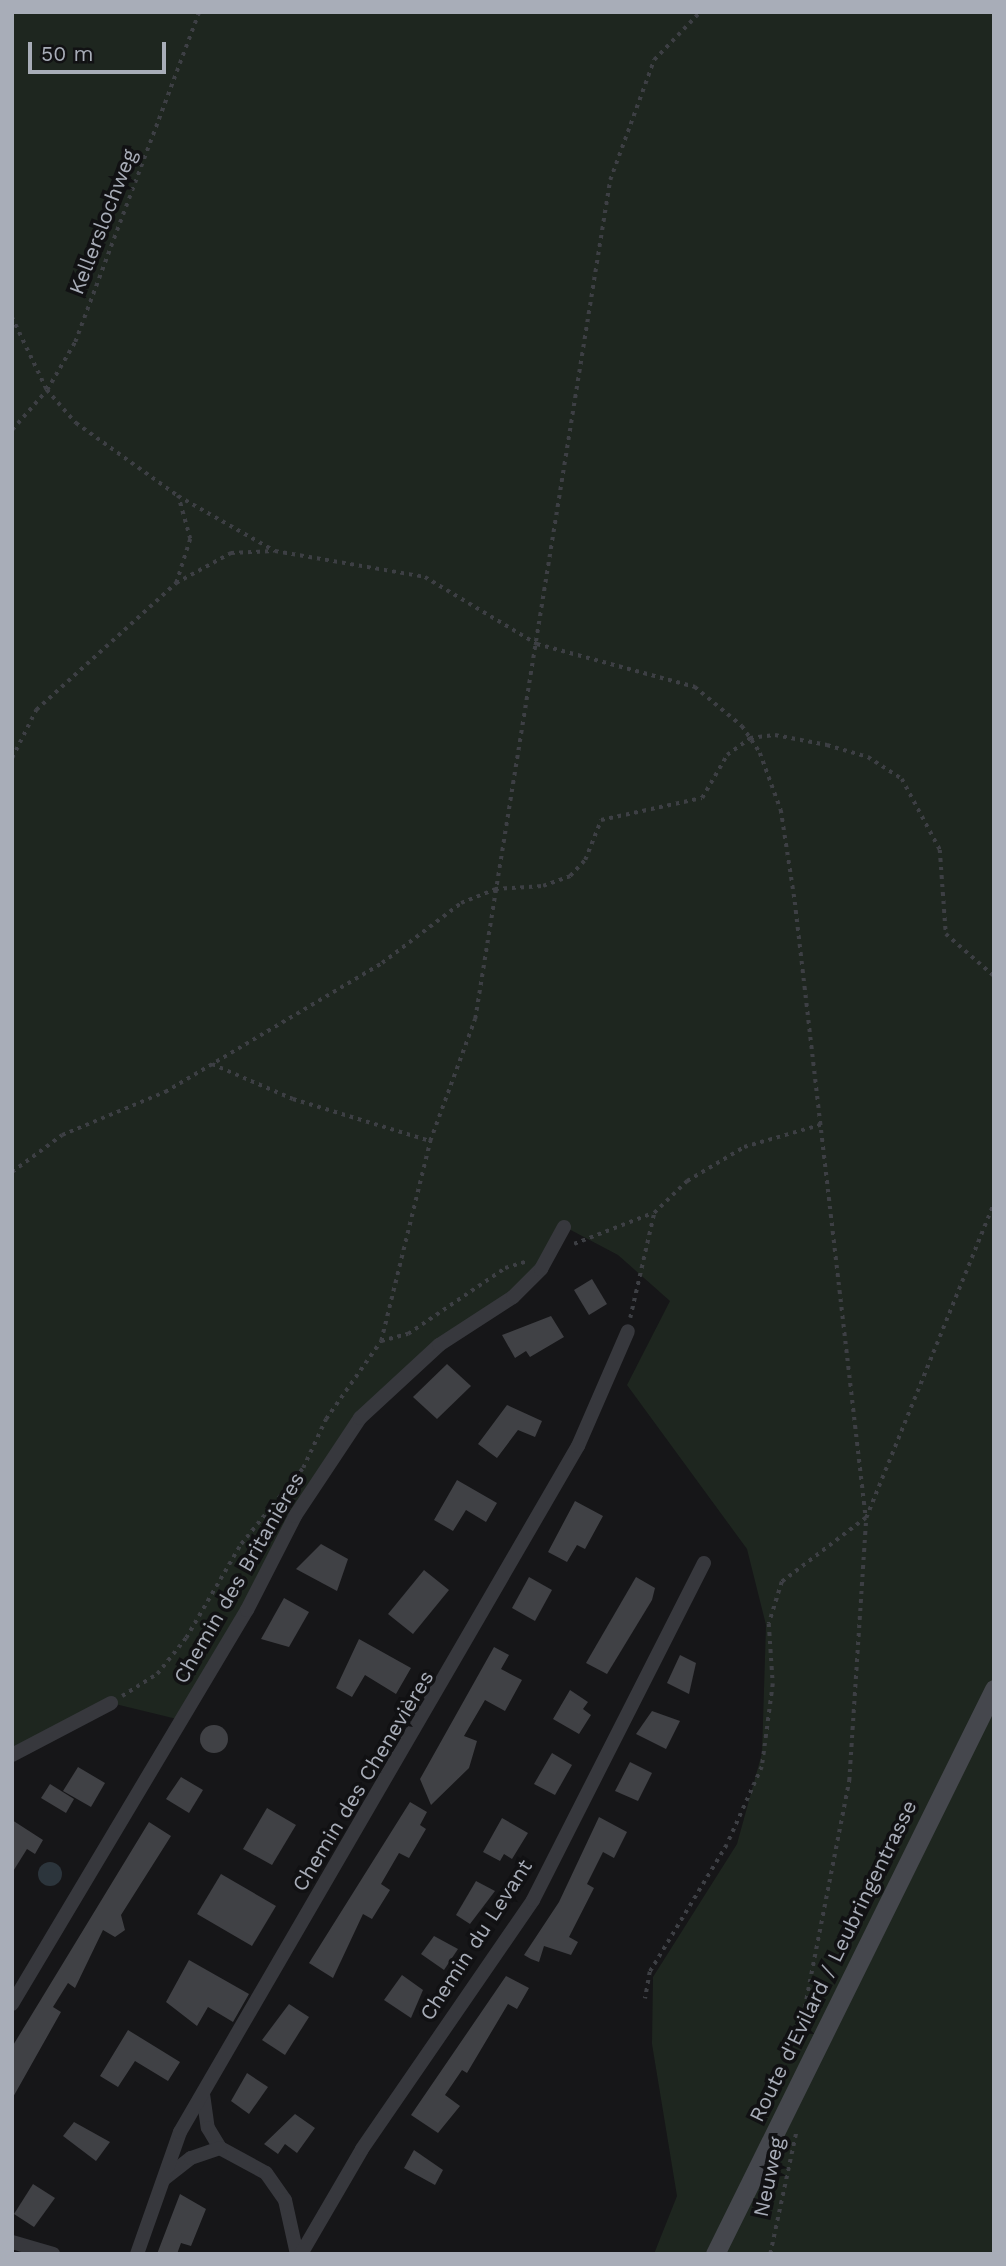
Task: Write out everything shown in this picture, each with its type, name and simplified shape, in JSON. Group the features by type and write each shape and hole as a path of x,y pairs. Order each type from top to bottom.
{"street":[{"name":"Chemin des Britanières","path":"12,2004 247,1610 295,1516 360,1418 398,1378 541,1269 561,1233"},
{"name":"Chemin des Chenevières","path":"136,2254 163,2179 203,2094 572,1458 628,1331"},
{"name":"Chemin du Levant","path":"299,2254 362,2149 533,1900 704,1563"},
{"name":"Route d'Evilard / Leubringentrasse","path":"715,2254 994,1689"},
{"path":"12,1755 111,1703"},
{"path":"203,2094 208,2128 220,2148 266,2173 285,2200 299,2254"},
{"path":"163,2179 191,2158 220,2148"},
{"path":"12,2242 53,2254"}],"path":[{"name":"Kellerslochweg","path":"12,430 47,390 75,342 199,12"},
{"path":"111,1703 157,1674 186,1638 241,1544 303,1468 326,1419 381,1341 430,1141 475,1019 537,644 560,464 610,180 654,60 700,12"},
{"path":"12,317 47,390 76,424 178,496 275,551"},
{"path":"176,583 190,539 178,496"},
{"path":"12,758 36,710 176,583 231,553 275,551 425,577 537,644 695,687 750,738 781,810 823,1124 866,1518 849,1781 796,2045"},
{"path":"12,1172 62,1135 165,1092 382,963 461,903 495,889 543,886 570,876 584,860 601,820 702,798 727,755 750,738 775,735 827,745 868,757 902,779 940,850 946,934 994,976"},
{"path":"212,1063 293,1099 430,1141"},
{"path":"561,1233 577,1245 654,1213 687,1181 744,1147 823,1124"},
{"path":"645,1999 650,1972 727,1845 762,1767 773,1684 769,1624 782,1582 866,1518 994,1202"},
{"path":"628,1331 654,1213"},
{"path":"381,1341 408,1334 505,1268 533,1260 541,1269"},
{"name":"Neuweg","path":"770,2254 797,2135 785,2109"}],"shaded area":[{"path":"12,12 994,12 994,2254 654,2254 677,2196 652,2044 653,1977 737,1844 762,1753 766,1625 747,1549 627,1385 670,1301 618,1255 565,1227 541,1269 439,1345 360,1418 181,1720 111,1703 12,1755"},
{"path":"50,1862 58,1866 62,1874 58,1882 50,1886 42,1882 38,1874 42,1866"}],"building":[{"path":"592,1279 607,1304 589,1315 574,1290"},
{"path":"551,1316 564,1337 530,1357 526,1351 515,1358 502,1335"},
{"path":"447,1364 471,1386 437,1419 413,1397"},
{"path":"507,1405 542,1421 535,1437 518,1430 497,1458 478,1444"},
{"path":"457,1480 497,1503 486,1522 466,1510 453,1531 434,1520"},
{"path":"575,1501 603,1516 585,1549 577,1545 567,1562 548,1552"},
{"path":"321,1544 348,1559 337,1591 296,1569"},
{"path":"424,1570 449,1590 413,1634 388,1614"},
{"path":"529,1577 552,1590 535,1621 512,1608"},
{"path":"636,1577 655,1588 652,1600 607,1674 586,1663"},
{"path":"284,1598 309,1612 289,1647 261,1639"},
{"path":"359,1639 411,1668 396,1694 365,1675 352,1697 336,1688"},
{"path":"494,1647 509,1655 501,1669 522,1680 505,1711 485,1700 464,1736 477,1741 469,1768 431,1805 420,1779"},
{"path":"680,1655 696,1663 689,1694 667,1683"},
{"path":"570,1690 588,1702 583,1709 591,1715 579,1734 553,1719"},
{"path":"652,1711 680,1721 666,1749 636,1734"},
{"path":"214,1725 224,1729 228,1739 224,1749 214,1753 204,1749 200,1739 204,1729"},
{"path":"552,1753 572,1765 555,1795 534,1784"},
{"path":"630,1762 652,1773 638,1801 615,1791"},
{"path":"78,1767 105,1783 91,1807 63,1791"},
{"path":"181,1777 203,1790 189,1813 166,1799"},
{"path":"50,1784 74,1799 66,1813 41,1798"},
{"path":"410,1802 427,1812 420,1825 426,1829 409,1858 399,1853 381,1884 390,1890 372,1919 363,1914 333,1978 309,1963"},
{"path":"267,1808 296,1825 272,1865 243,1849"},
{"path":"599,1817 627,1832 614,1858 603,1852 587,1884 594,1888 569,1937 578,1942 571,1955 544,1946 539,1962 531,1959 524,1955 559,1902"},
{"path":"502,1818 528,1833 512,1859 504,1854 500,1861 483,1852"},
{"path":"12,1820 43,1840 35,1854 27,1849 12,1873"},
{"path":"149,1822 171,1836 121,1915 125,1930 115,1937 103,1930 75,1988 68,1983 53,2007 61,2012 12,2099 12,2047"},
{"path":"221,1874 276,1906 252,1946 197,1914"},
{"path":"476,1881 495,1891 470,1924 456,1915"},
{"path":"434,1936 458,1949 444,1970 421,1954"},
{"path":"189,1960 249,1994 233,2022 208,2007 197,2026 166,2002"},
{"path":"402,1975 423,1990 411,2018 384,2000"},
{"path":"506,1976 529,1988 517,2009 508,2004 467,2073 462,2070 445,2095 460,2106 438,2133 411,2115"},
{"path":"289,2004 309,2017 285,2055 262,2040"},
{"path":"128,2030 180,2062 168,2081 135,2061 118,2087 100,2076"},
{"path":"247,2073 268,2087 249,2114 231,2101"},
{"path":"295,2114 315,2128 297,2153 285,2144 278,2154 264,2144"},
{"path":"74,2122 110,2142 96,2161 63,2136"},
{"path":"414,2150 443,2170 435,2185 404,2168"},
{"path":"33,2184 55,2198 34,2227 14,2214"},
{"path":"180,2194 206,2209 191,2246 181,2243 177,2254 157,2254"}]}
